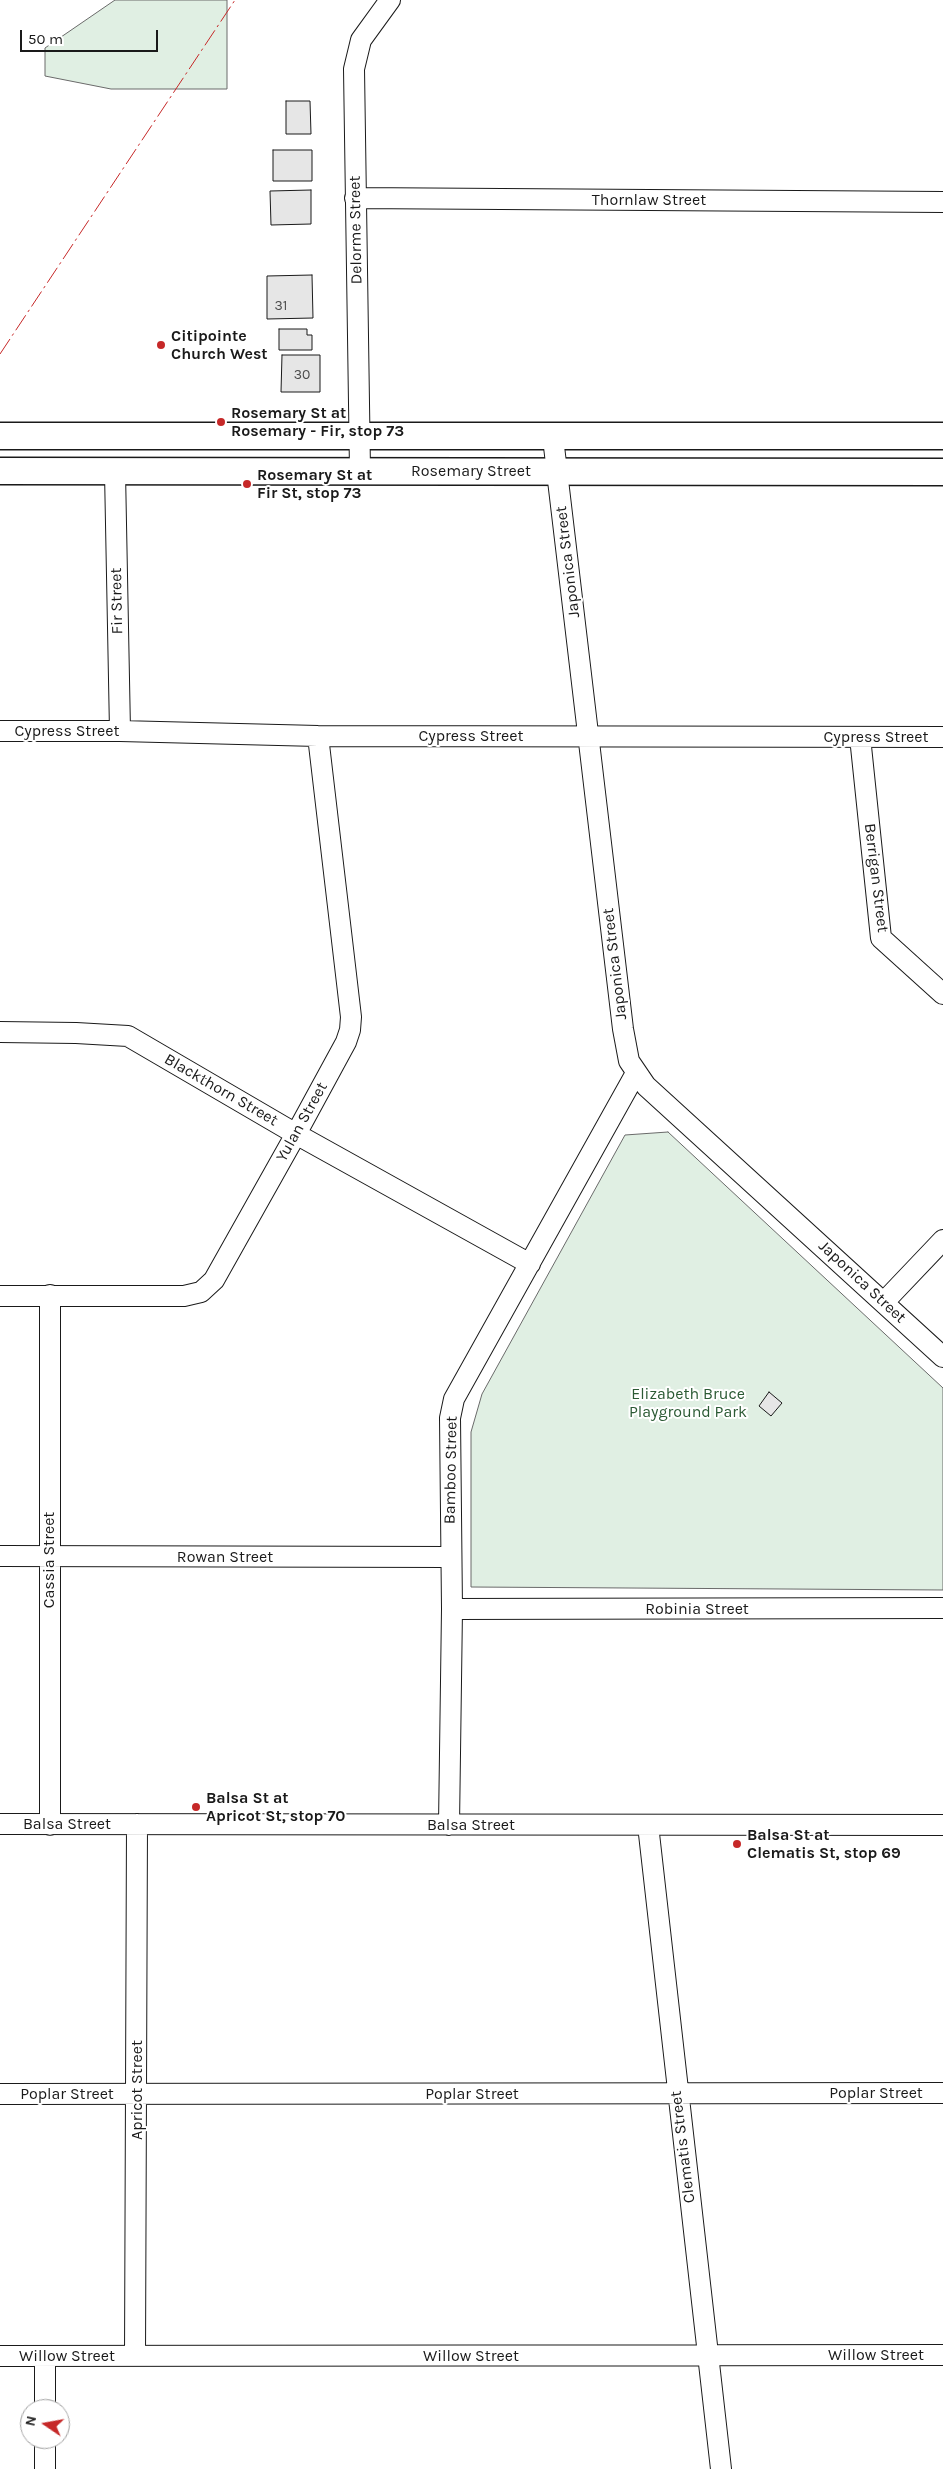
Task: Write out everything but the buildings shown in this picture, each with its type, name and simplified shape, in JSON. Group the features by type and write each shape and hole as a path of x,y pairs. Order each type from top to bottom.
{"main road":[{"name":"Rosemary Street","path":"0,436 553,438 943,436"},
{"name":"Rosemary Street","path":"0,472 360,470 943,472"}],"street":[{"name":"Delorme Street","path":"360,470 354,69 361,40 390,0"},
{"name":"Thornlaw Street","path":"355,198 943,202"},
{"name":"Japonica Street","path":"553,438 623,1028 629,1061 646,1086 943,1357"},
{"name":"Fir Street","path":"115,472 120,731"},
{"name":"Cypress Street","path":"0,731 120,731 318,736 943,737"},
{"name":"Yulan Street","path":"0,1296 184,1296 201,1292 214,1280 346,1042 351,1017 318,736"},
{"name":"Berrigan Street","path":"860,737 881,938 943,994"},
{"name":"Blackthorn Street","path":"0,1032 128,1036 296,1134 530,1264"},
{"name":"Bamboo Street","path":"449,1825 452,1609 450,1418 454,1399 636,1073"},
{"path":"884,1302 943,1240"},
{"name":"Cassia Street","path":"50,1295 50,1825"},
{"name":"Rowan Street","path":"0,1556 450,1557"},
{"name":"Robinia Street","path":"452,1609 943,1608"},
{"name":"Balsa Street","path":"0,1824 943,1825"},
{"name":"Apricot Street","path":"135,2356 137,1824"},
{"name":"Clematis Street","path":"648,1825 720,2469"},
{"name":"Poplar Street","path":"0,2094 943,2093"},
{"name":"Willow Street","path":"0,2356 943,2355"},
{"path":"45,2356 45,2399"},
{"path":"45,2449 46,2469"}],"green space":[{"path":"115,0 227,0 227,89 111,89 45,76 45,48"},
{"name":"Elizabeth Bruce Playground Park","path":"668,1132 943,1388 943,1590 471,1587 471,1432 482,1394 625,1135"}],"power":[{"path":"0,354 235,0"}],"place":[{"name":"Citipointe Church West","path":"161,345"},
{"name":"Rosemary St at Rosemary - Fir, stop 73","path":"221,422"},
{"name":"Rosemary St at Fir St, stop 73","path":"247,484"},
{"name":"Balsa St at Apricot St, stop 70","path":"196,1807"},
{"name":"Balsa St at Clematis St, stop 69","path":"737,1844"}]}
